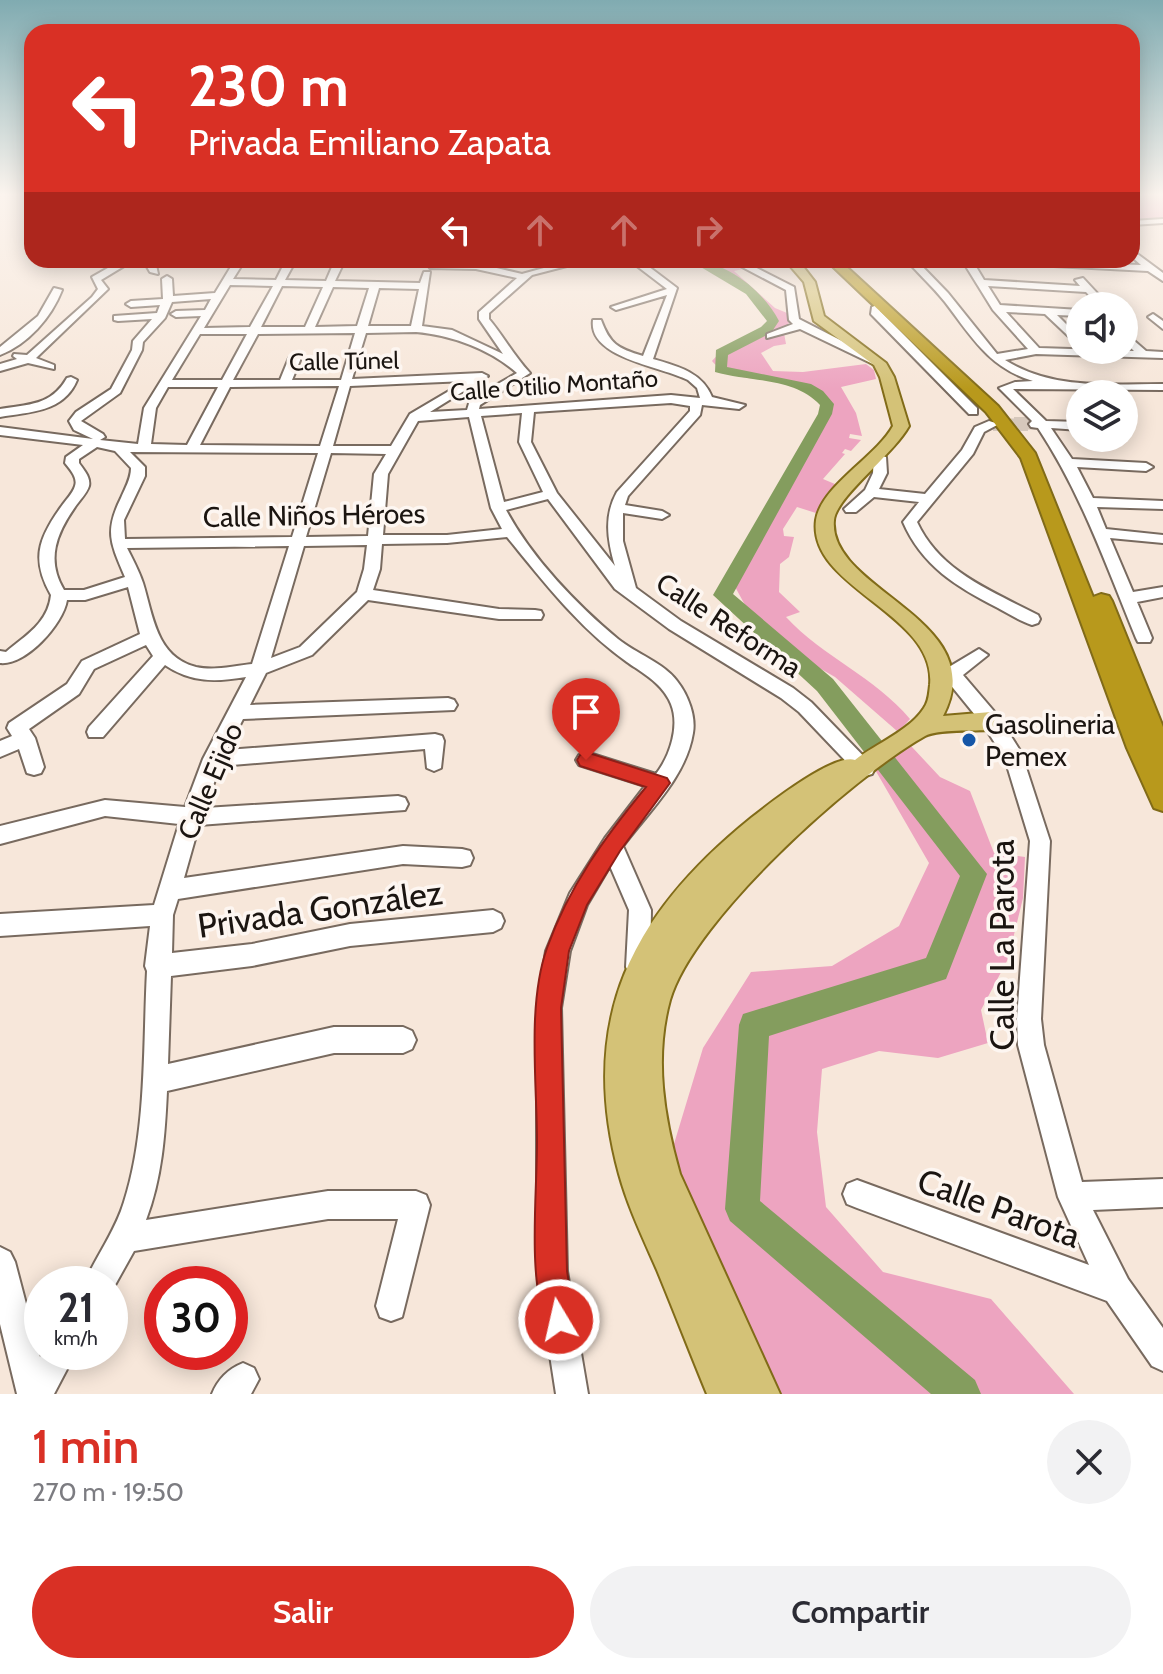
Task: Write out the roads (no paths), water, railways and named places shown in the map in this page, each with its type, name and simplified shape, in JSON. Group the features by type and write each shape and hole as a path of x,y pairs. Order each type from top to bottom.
{"highway":[{"path":"841,268 992,409 1029,457 1134,734 1163,800"},
{"path":"849,268 1003,408 1043,458 1163,758"}],"main road":[{"path":"760,1394 660,1164 646,1098 649,1027 661,982 695,927 775,840 867,762 914,732 938,704 946,673 920,632 833,555 825,535 825,520 833,503 879,457 901,426 887,377 879,363 818,318 812,284 801,268"},
{"path":"914,732 991,721"},
{"path":"727,1394 636,1178 628,1148 620,1063 626,1014 638,971 664,926 709,872 758,827 808,788 867,762"}],"street":[{"path":"1140,260 1163,278"},
{"path":"1140,267 1150,268"},
{"path":"0,368 29,359 95,299 103,289 95,279 115,268"},
{"path":"153,268 155,272"},
{"path":"144,448 150,408 235,268"},
{"path":"192,448 287,268"},
{"path":"309,329 336,268"},
{"path":"416,329 429,268"},
{"path":"495,268 524,276"},
{"path":"524,268 524,276"},
{"path":"510,361 508,349 484,319 484,312 524,276 554,268"},
{"path":"645,268 674,290"},
{"path":"750,268 791,289 794,320 800,325 879,363"},
{"path":"918,268 995,358 1026,374 1066,383"},
{"path":"972,268 997,308 1036,351"},
{"path":"1070,268 1091,292"},
{"path":"1075,274 1163,278"},
{"path":"167,279 168,300 161,316 138,341 137,350 116,391 75,421 78,427 115,447 138,467 138,476 117,520 118,544 134,580 149,637 163,656 185,670 218,675 259,669 306,651 364,594 372,569 381,474 414,417 482,376"},
{"path":"227,282 425,286"},
{"path":"981,283 1088,289"},
{"name":"Calle Ejido","path":"109,1266 125,1238 139,1201 151,1145 156,1080 157,966 165,902 213,759 259,669 375,285"},
{"path":"1,351 37,324 53,302 57,290"},
{"path":"616,307 674,290"},
{"path":"647,360 674,290"},
{"path":"131,304 219,296"},
{"path":"882,306 875,312 973,411"},
{"path":"997,308 1066,312"},
{"path":"1048,311 1066,329"},
{"path":"176,314 209,313"},
{"path":"118,318 161,316"},
{"path":"1153,317 1163,326"},
{"path":"597,322 602,339 691,376 707,393 696,412 622,495 615,507 662,515"},
{"path":"771,336 800,325"},
{"path":"393,346 398,329"},
{"path":"199,331 416,329 448,332 510,361 524,373 474,403 498,508 511,532 568,601 601,633 670,684 682,707 684,731 673,766 612,844 578,900 558,951 549,1008 552,1271 572,1394"},
{"path":"1138,349 1144,355"},
{"path":"995,358 1066,350"},
{"path":"1,351 50,367"},
{"path":"1138,354 1163,355"},
{"path":"284,384 295,358"},
{"name":"Calle Túnel","path":"165,384 344,383 524,373"},
{"path":"0,413 56,401 68,391 71,380"},
{"path":"1066,384 1005,388 1068,463 1088,502 1144,638"},
{"path":"1138,386 1163,387"},
{"name":"Calle Otilio Montaño","path":"414,417 671,399 739,405"},
{"path":"528,409 525,442 551,494 621,585 630,591"},
{"path":"993,424 979,430 968,451 910,522 916,542 924,551 966,582 1032,619"},
{"path":"1038,424 1066,425"},
{"path":"0,431 115,447 396,450"},
{"path":"259,448 267,431"},
{"path":"5,658 53,621 60,611 59,595 54,588 45,552 48,537 82,486 82,478 72,463 73,457 95,443"},
{"path":"851,509 871,492 880,473 879,457"},
{"path":"1068,463 1146,467"},
{"path":"871,492 928,499"},
{"path":"498,508 551,494"},
{"path":"1088,502 1163,505"},
{"name":"Calle Reforma","path":"615,507 613,535 630,591 675,625 787,693 867,762"},
{"name":"Calle Niños Héroes","path":"118,544 447,539 511,532"},
{"path":"1100,533 1163,539"},
{"path":"59,595 85,595 134,580"},
{"path":"1128,598 1163,592"},
{"path":"364,594 499,614 535,615"},
{"path":"34,767 26,738 16,728 73,689 88,665 149,637"},
{"path":"946,673 979,655"},
{"path":"96,732 163,656"},
{"name":"Calle La Parota","path":"946,673 991,721 1014,757 1040,841 1029,1019 1031,1045 1072,1197 1117,1290 1163,1355"},
{"path":"239,712 448,705"},
{"path":"0,749 26,738"},
{"path":"213,759 435,741 434,763"},
{"path":"586,760 660,783"},
{"path":"0,835 105,808 191,817 398,804"},
{"path":"612,844 640,910 638,971"},
{"path":"0,925 165,902 403,855 462,858"},
{"name":"Privada González","path":"157,966 252,955 350,935 493,921"},
{"path":"156,1080 334,1040 403,1040"},
{"path":"1072,1197 1163,1193"},
{"name":"Calle Parota","path":"857,1194 1117,1290"},
{"path":"125,1238 328,1205 416,1205 391,1306"},
{"path":"0,1262 35,1394"},
{"path":"35,1394 49,1370"}],"waterway":[{"path":"711,268 760,300 773,321 766,330 721,353 720,369 792,382 818,394 827,404 825,414 723,595 825,685 974,874 936,969 754,1025 742,1209 961,1394"}],"tunnel":[{"path":"993,424 1035,424"}],"place":[{"name":"Gasolineria Pemex","path":"969,740"}]}
